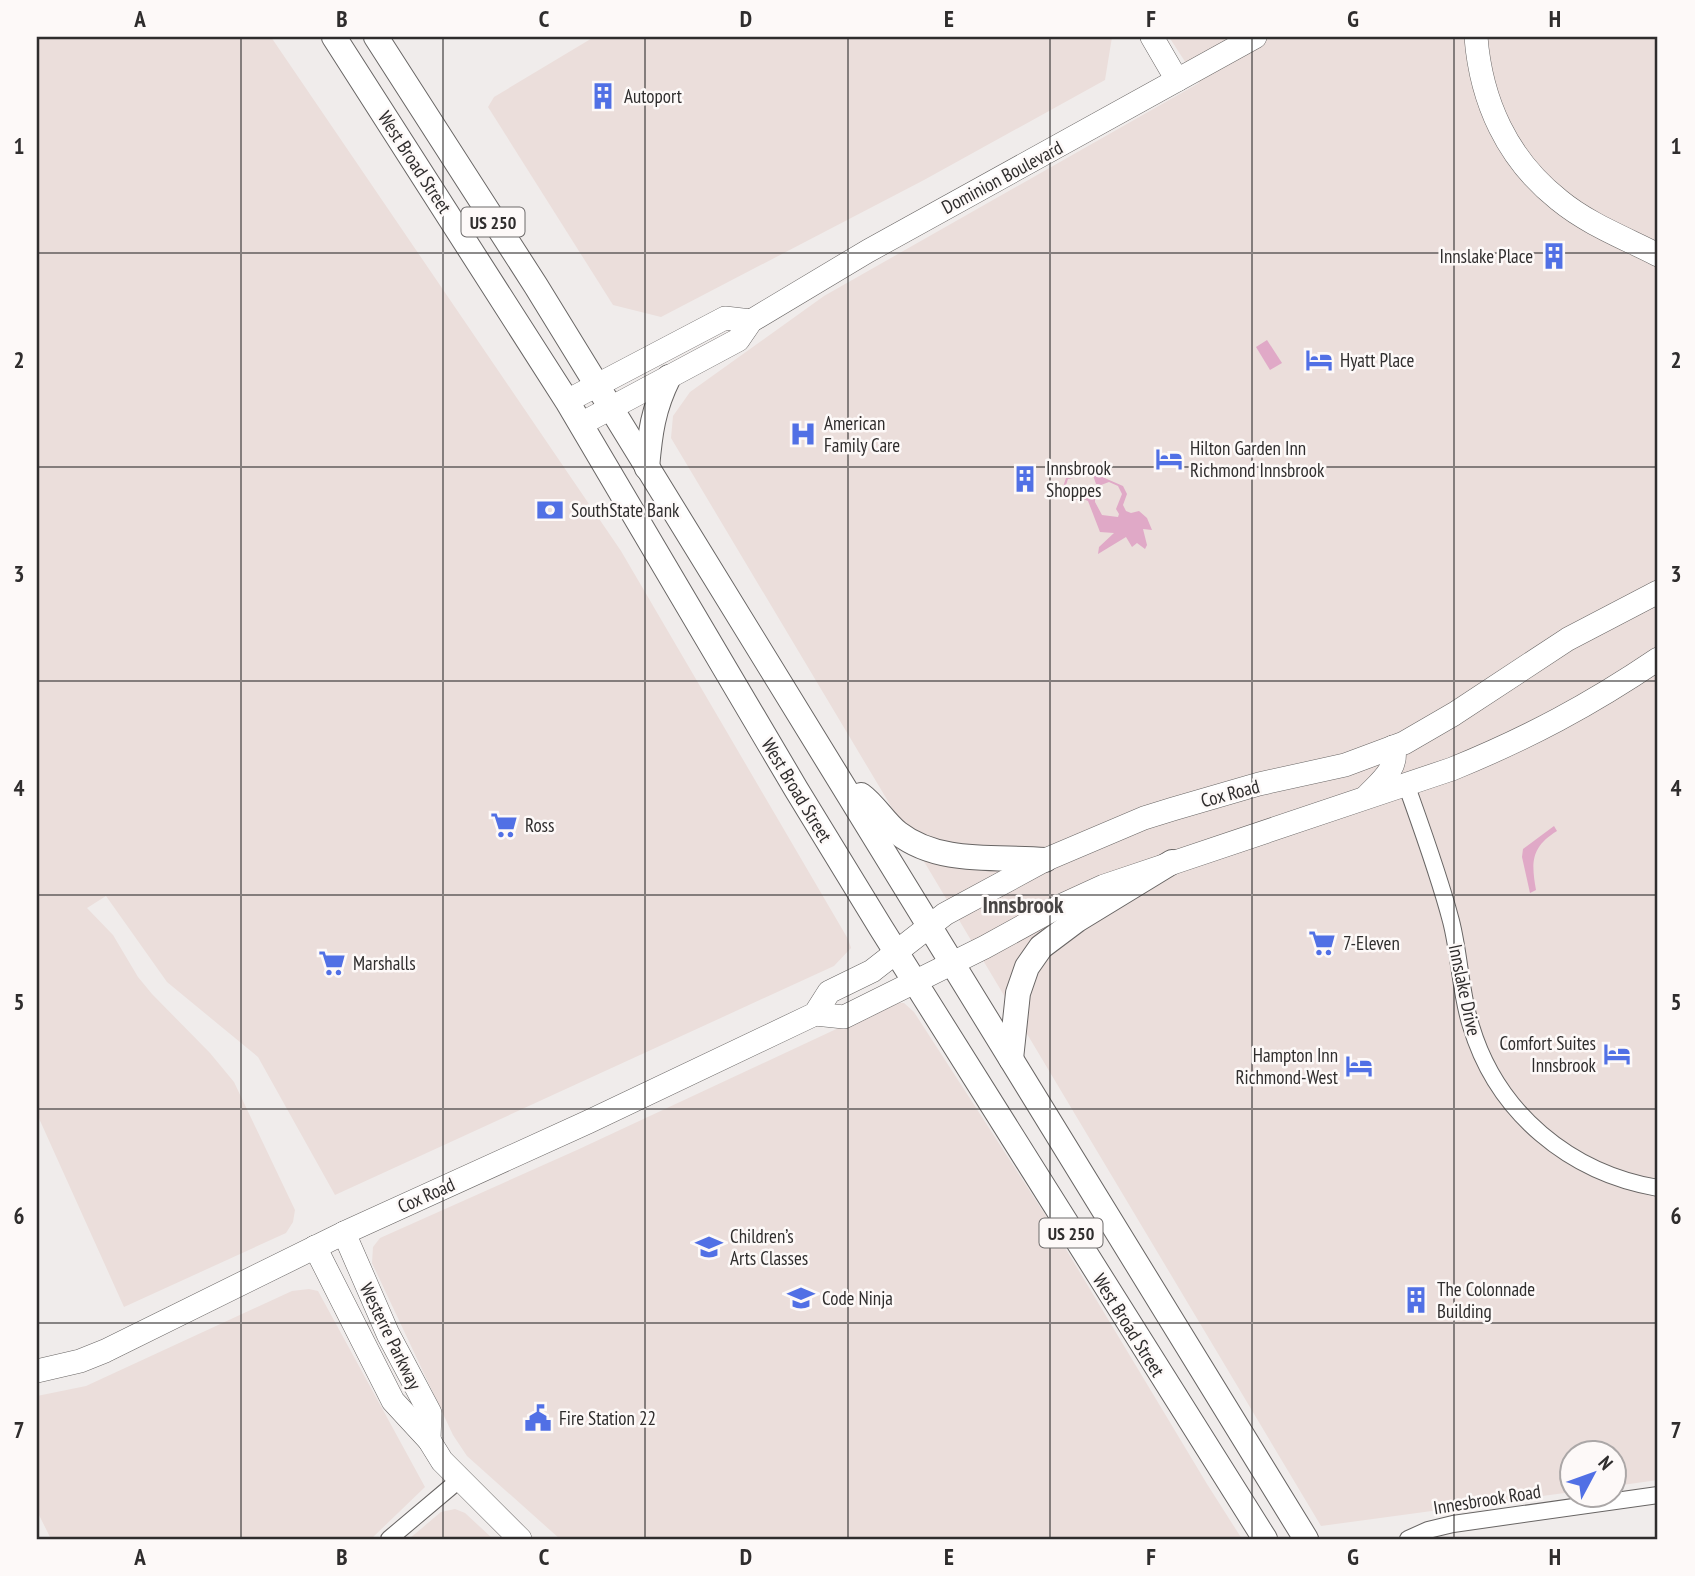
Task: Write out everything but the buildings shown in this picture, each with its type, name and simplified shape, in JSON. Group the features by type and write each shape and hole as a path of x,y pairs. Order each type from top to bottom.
{"main road":[{"name":"West Broad Street","path":"334,37 567,401 896,953 1265,1539"},
{"name":"West Broad Street","path":"376,37 611,408 1306,1539"},
{"path":"1152,37 1177,80"},
{"name":"Dominion Boulevard","path":"581,425 738,340 751,321 916,224 1255,37"},
{"path":"1476,37 1478,67 1485,94 1504,136 1521,162 1560,201 1585,218 1658,255"},
{"name":"Dominion Boulevard","path":"567,401 725,318 751,321"},
{"path":"647,468 651,423 669,377"},
{"name":"Cox Road","path":"815,1014 829,992 872,971 951,911 1045,860 1144,818 1259,784 1345,765 1393,747 1419,734 1568,639 1658,592"},
{"name":"Cox Road","path":"37,1371 80,1361 105,1351 344,1233 815,1014 844,1017 1081,895 1452,769 1528,737 1579,710 1658,659"},
{"path":"1406,784 1404,774 1419,734"},
{"path":"1363,799 1392,767 1396,759 1393,747"},
{"path":"838,779 865,797 898,833 932,851 978,857 1045,860"},
{"path":"1011,1059 1018,993 1027,967 1041,947 1077,920 1172,862"},
{"name":"Westerre Parkway","path":"344,1233 388,1334 430,1413 429,1440"},
{"name":"Westerre Parkway","path":"315,1247 393,1401 429,1440 442,1461 459,1480 520,1539"}],"street":[{"name":"Innslake Drive","path":"1406,784 1447,905 1467,1012 1490,1072 1520,1115 1556,1147 1575,1160 1610,1176 1658,1188"},
{"path":"389,1539 459,1480"},
{"name":"Innesbrook Road","path":"1408,1539 1428,1530 1453,1524 1658,1495"}],"shaded area":[{"path":"37,37 271,37 621,551 851,948 834,966 335,1195 258,1057 167,982 106,896 87,908 113,935 138,977 152,994 210,1053 234,1082 295,1210 293,1222 286,1233 124,1307 37,1114"},
{"path":"594,37 1112,37 1105,80 924,180 661,317 613,305 488,107 494,97"},
{"path":"1169,37 1658,37 1658,1480 1628,1484 1628,1440 1558,1440 1558,1494 1321,1526 671,438 673,416 690,392 824,296 1199,83"},
{"path":"1267,340 1282,363 1270,370 1256,347"},
{"path":"1081,466 1093,469 1100,476 1123,486 1127,494 1123,505 1126,511 1139,511 1147,518 1152,530 1143,529 1147,545 1145,549 1137,543 1132,547 1126,537 1098,554 1099,547 1114,533 1100,532 1088,501 1073,500 1063,487 1066,478 1073,478 1068,479 1066,485 1072,496 1095,494 1095,502 1102,515 1118,517 1116,509 1122,494 1118,486 1109,482 1096,484 1093,475 1077,469"},
{"path":"1554,826 1557,831 1542,843 1535,856 1536,890 1530,893 1522,857 1523,849"},
{"path":"892,1003 904,1003 914,1012 1046,1216 1242,1539 560,1539 467,1456 453,1435 372,1263 373,1247 380,1238 577,1150"},
{"path":"292,1291 318,1291 425,1487 371,1539 51,1539 37,1511 37,1396 86,1386"},
{"path":"455,1509 465,1513 493,1539 409,1539 441,1512"}],"place":[{"name":"Autoport","path":"603,96"},
{"name":"Innslake Place","path":"1554,256"},
{"name":"Hyatt Place","path":"1319,360"},
{"name":"American Family Care","path":"803,434"},
{"name":"Hilton Garden Inn Richmond Innsbrook","path":"1169,459"},
{"name":"Innsbrook Shoppes","path":"1025,479"},
{"name":"SouthState Bank","path":"550,510"},
{"name":"Ross","path":"504,825"},
{"name":"7-Eleven","path":"1322,943"},
{"name":"Marshalls","path":"332,963"},
{"name":"Comfort Suites Innsbrook","path":"1617,1054"},
{"name":"Hampton Inn Richmond-West","path":"1359,1066"},
{"name":"Children’s Arts Classes","path":"709,1247"},
{"name":"Code Ninja","path":"801,1298"},
{"name":"The Colonnade Building","path":"1416,1300"},
{"name":"Fire Station 22","path":"538,1418"}],"district":[{"name":"Innsbrook","path":"1023,904"}]}
